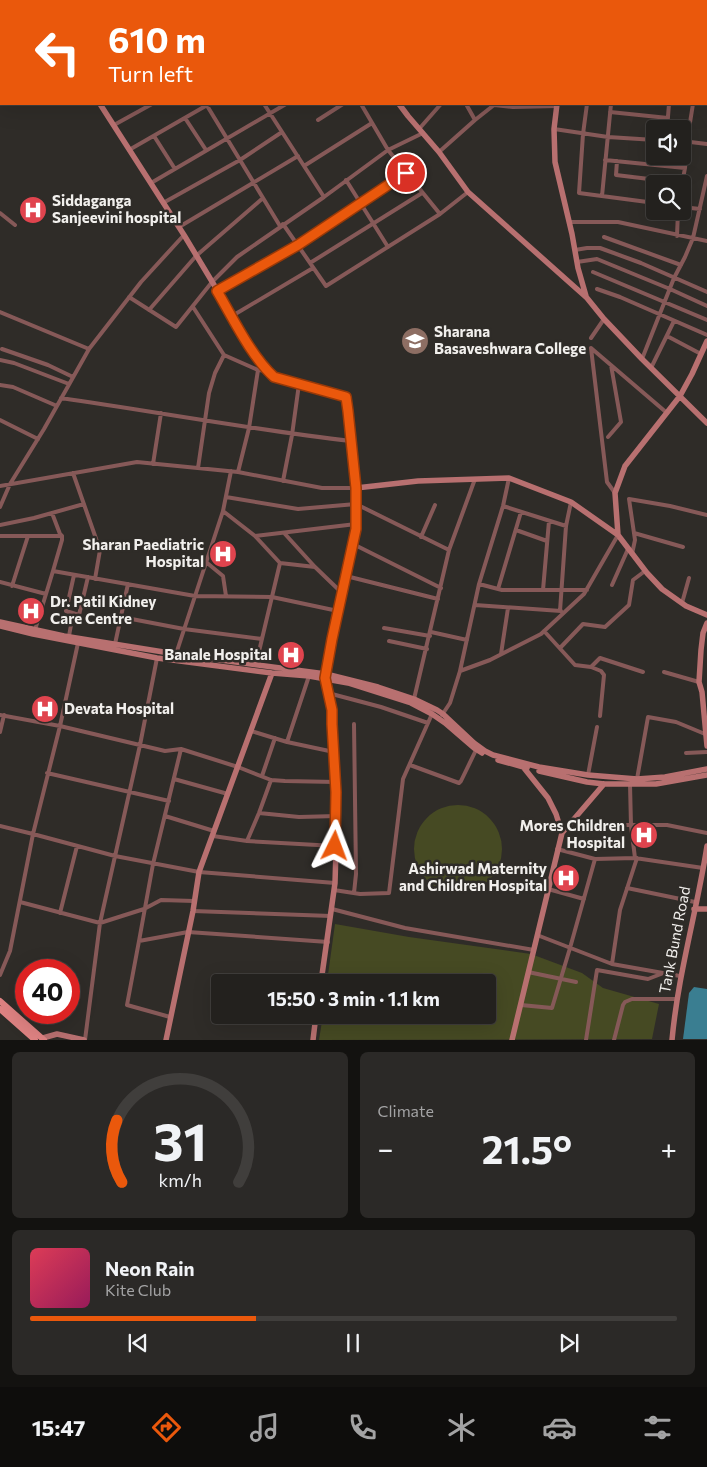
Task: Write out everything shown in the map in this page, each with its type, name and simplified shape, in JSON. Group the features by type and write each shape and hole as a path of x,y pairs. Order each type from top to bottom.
{"main road":[{"path":"0,1002 43,1039"},
{"path":"0,1009 35,1040"}],"street":[{"path":"101,105 184,235 254,353 268,371 274,377 346,397 356,488 356,524 326,676 332,710 337,816 335,887 322,974"},
{"path":"114,125 150,105"},
{"path":"129,150 205,105"},
{"path":"208,105 263,198 326,286 440,214 468,192"},
{"path":"265,105 324,197"},
{"path":"151,183 284,105"},
{"path":"318,120 341,105"},
{"path":"362,105 388,150 440,214"},
{"path":"400,105 439,152 468,192 587,298 642,359 707,422"},
{"path":"129,297 176,327 212,282 237,257 388,150 421,131 440,105"},
{"path":"466,105 474,120"},
{"path":"439,152 474,120 494,105 557,105 554,129 555,162 570,222 574,250 587,298"},
{"path":"587,105 579,193 646,202"},
{"path":"602,196 611,105"},
{"path":"610,112 668,118 669,105"},
{"path":"690,120 693,105"},
{"path":"185,118 206,150"},
{"path":"304,166 372,123"},
{"path":"554,129 608,138 646,140"},
{"path":"163,203 240,160 282,132"},
{"path":"154,136 175,169"},
{"path":"691,142 707,144"},
{"path":"178,227 298,156"},
{"path":"605,160 685,168 684,175"},
{"path":"617,161 616,175 646,179"},
{"path":"217,291 298,245 406,173"},
{"path":"642,359 674,278 693,238 707,178"},
{"path":"346,180 388,247"},
{"path":"310,263 422,193"},
{"path":"149,310 196,256 263,198"},
{"path":"691,206 707,206"},
{"path":"0,213 15,226"},
{"path":"677,236 678,220"},
{"path":"570,222 618,222 707,241"},
{"path":"0,507 10,484 89,348 129,297 184,235"},
{"path":"604,237 681,265"},
{"path":"574,250 600,248 707,292"},
{"path":"577,262 597,260 707,306"},
{"path":"232,316 313,268"},
{"path":"593,272 707,320"},
{"path":"597,289 707,335"},
{"path":"193,307 224,355 258,370 268,371"},
{"path":"0,312 89,348"},
{"path":"591,338 604,319"},
{"path":"651,368 674,321"},
{"path":"667,336 701,354"},
{"path":"460,671 490,660 544,631 584,594 618,535 615,493 625,466 680,396 707,341"},
{"path":"615,493 607,482 591,348 667,413"},
{"path":"2,349 48,365 73,377"},
{"path":"198,468 209,393 224,355"},
{"path":"0,360 14,362 69,384"},
{"path":"608,437 621,422 611,365"},
{"path":"238,472 249,428 258,370"},
{"path":"283,481 299,384"},
{"path":"0,385 13,387 57,406"},
{"path":"61,398 292,435 351,441"},
{"path":"153,464 161,413"},
{"path":"0,420 38,438"},
{"path":"0,486 137,462 231,471 322,488 356,488 418,481 509,478 571,502 618,535 645,571 662,589 682,603 707,615"},
{"path":"176,654 223,512 231,471"},
{"path":"73,473 100,550 95,579"},
{"path":"441,716 453,694 460,671 479,584 503,506 509,478"},
{"path":"414,699 449,550 475,479"},
{"path":"226,497 298,509 356,504 449,550"},
{"path":"612,585 635,540 629,499 707,515"},
{"path":"560,611 566,526 571,502"},
{"path":"0,525 84,504"},
{"path":"421,537 435,505"},
{"path":"503,506 566,526"},
{"path":"223,512 255,536 280,563 316,567"},
{"path":"498,589 521,512"},
{"path":"35,632 62,540 52,513"},
{"path":"543,590 548,520"},
{"path":"255,536 285,534 356,524"},
{"path":"516,530 547,541"},
{"path":"634,533 683,546"},
{"path":"285,534 342,593"},
{"path":"0,536 62,536"},
{"path":"12,586 28,536"},
{"path":"353,544 441,588"},
{"path":"206,562 223,576 226,596"},
{"path":"256,664 280,563"},
{"path":"53,571 195,596 272,597 338,610"},
{"path":"560,648 583,624 604,627 628,604 633,580 645,571"},
{"path":"74,575 66,612 79,615 88,577"},
{"path":"346,576 438,599"},
{"path":"682,603 689,578"},
{"path":"0,582 46,594"},
{"path":"115,644 128,584"},
{"path":"479,584 498,589 586,590"},
{"path":"475,606 566,611"},
{"path":"501,654 508,608"},
{"path":"69,636 73,614"},
{"path":"121,617 184,629 262,639"},
{"path":"0,622 35,632 69,636 79,640 256,664 378,686 426,704 474,744 493,755 539,767 588,775 637,779 664,777 707,768"},
{"path":"707,623 703,634 699,682 705,693 705,734 707,746"},
{"path":"0,626 79,640 157,658 272,674 326,676 402,700 432,714 441,716 476,750 487,756 587,782 604,784 656,784 707,775"},
{"path":"384,628 467,640"},
{"path":"544,631 575,665 591,666 604,675 600,716"},
{"path":"0,975 10,951 33,834 79,640"},
{"path":"388,641 427,649"},
{"path":"43,1039 57,1034 84,1040 100,923 140,745 157,658"},
{"path":"591,666 600,658 643,672"},
{"path":"664,672 699,682"},
{"path":"166,1040 193,911 199,872 272,674"},
{"path":"287,742 309,676"},
{"path":"328,693 381,707 428,723"},
{"path":"0,826 115,856 199,872 335,887 354,893 389,893 404,779 432,714"},
{"path":"0,732 2,715 165,750 181,749 238,767 271,780 336,782"},
{"path":"637,779 648,717 676,722 705,734"},
{"path":"354,724 356,874 354,893"},
{"path":"588,775 597,727"},
{"path":"251,731 287,742 334,752"},
{"path":"262,776 276,738"},
{"path":"170,1017 127,1005 153,864 181,749"},
{"path":"410,765 459,783 476,750"},
{"path":"686,753 707,752"},
{"path":"524,767 548,798 562,832"},
{"path":"47,773 169,801"},
{"path":"174,779 228,794"},
{"path":"247,841 271,780"},
{"path":"512,1040 562,832 604,784"},
{"path":"612,964 620,910 636,858 631,826 630,784"},
{"path":"259,813 299,817 337,816"},
{"path":"165,816 214,834 247,841 335,846"},
{"path":"572,821 589,825 667,825 707,833"},
{"path":"60,913 77,846"},
{"name":"Tank Bund Road","path":"672,1040 676,998 707,846"},
{"path":"558,849 595,859 636,858 702,868"},
{"path":"521,1005 551,1009 595,859"},
{"path":"627,888 707,909"},
{"path":"548,890 584,899"},
{"path":"20,902 100,923 144,909 160,900 194,901"},
{"path":"332,909 405,928 534,950"},
{"path":"193,911 331,916"},
{"path":"139,941 188,932 328,942"},
{"path":"537,935 612,964 680,976"},
{"path":"586,1040 597,970 648,979 663,973"},
{"path":"528,972 576,982"},
{"path":"614,1040 625,1002 632,999 676,998"},
{"path":"313,1040 315,1024"}],"green space":[{"path":"458,805 475,808 483,812 495,824 499,832 502,849 499,866 495,874 483,886 475,890 458,893 441,890 433,886 421,874 417,866 414,849 417,832 421,824 433,812 441,808"},
{"path":"335,924 409,937 531,954 582,973 603,988 659,1004 652,1039 319,1040 322,1024 496,1024 496,974 328,974"}],"water":[{"path":"694,987 707,989 707,1039 683,1039 689,993"}],"place":[{"name":"Siddaganga Sanjeevini hospital","path":"33,210"},
{"name":"Sharana Basaveshwara College","path":"415,341"},
{"name":"Sharan Paediatric Hospital","path":"223,554"},
{"name":"Dr. Patil Kidney Care Centre","path":"31,611"},
{"name":"Banale Hospital","path":"291,655"},
{"name":"Devata Hospital","path":"45,709"},
{"name":"Mores Children Hospital","path":"644,835"},
{"name":"Ashirwad Maternity and Children Hospital","path":"566,878"}],"route":[{"path":"335,846 337,816 332,710 325,678 356,529 356,488 346,397 274,377 254,353 217,291 298,245 406,173"}]}
